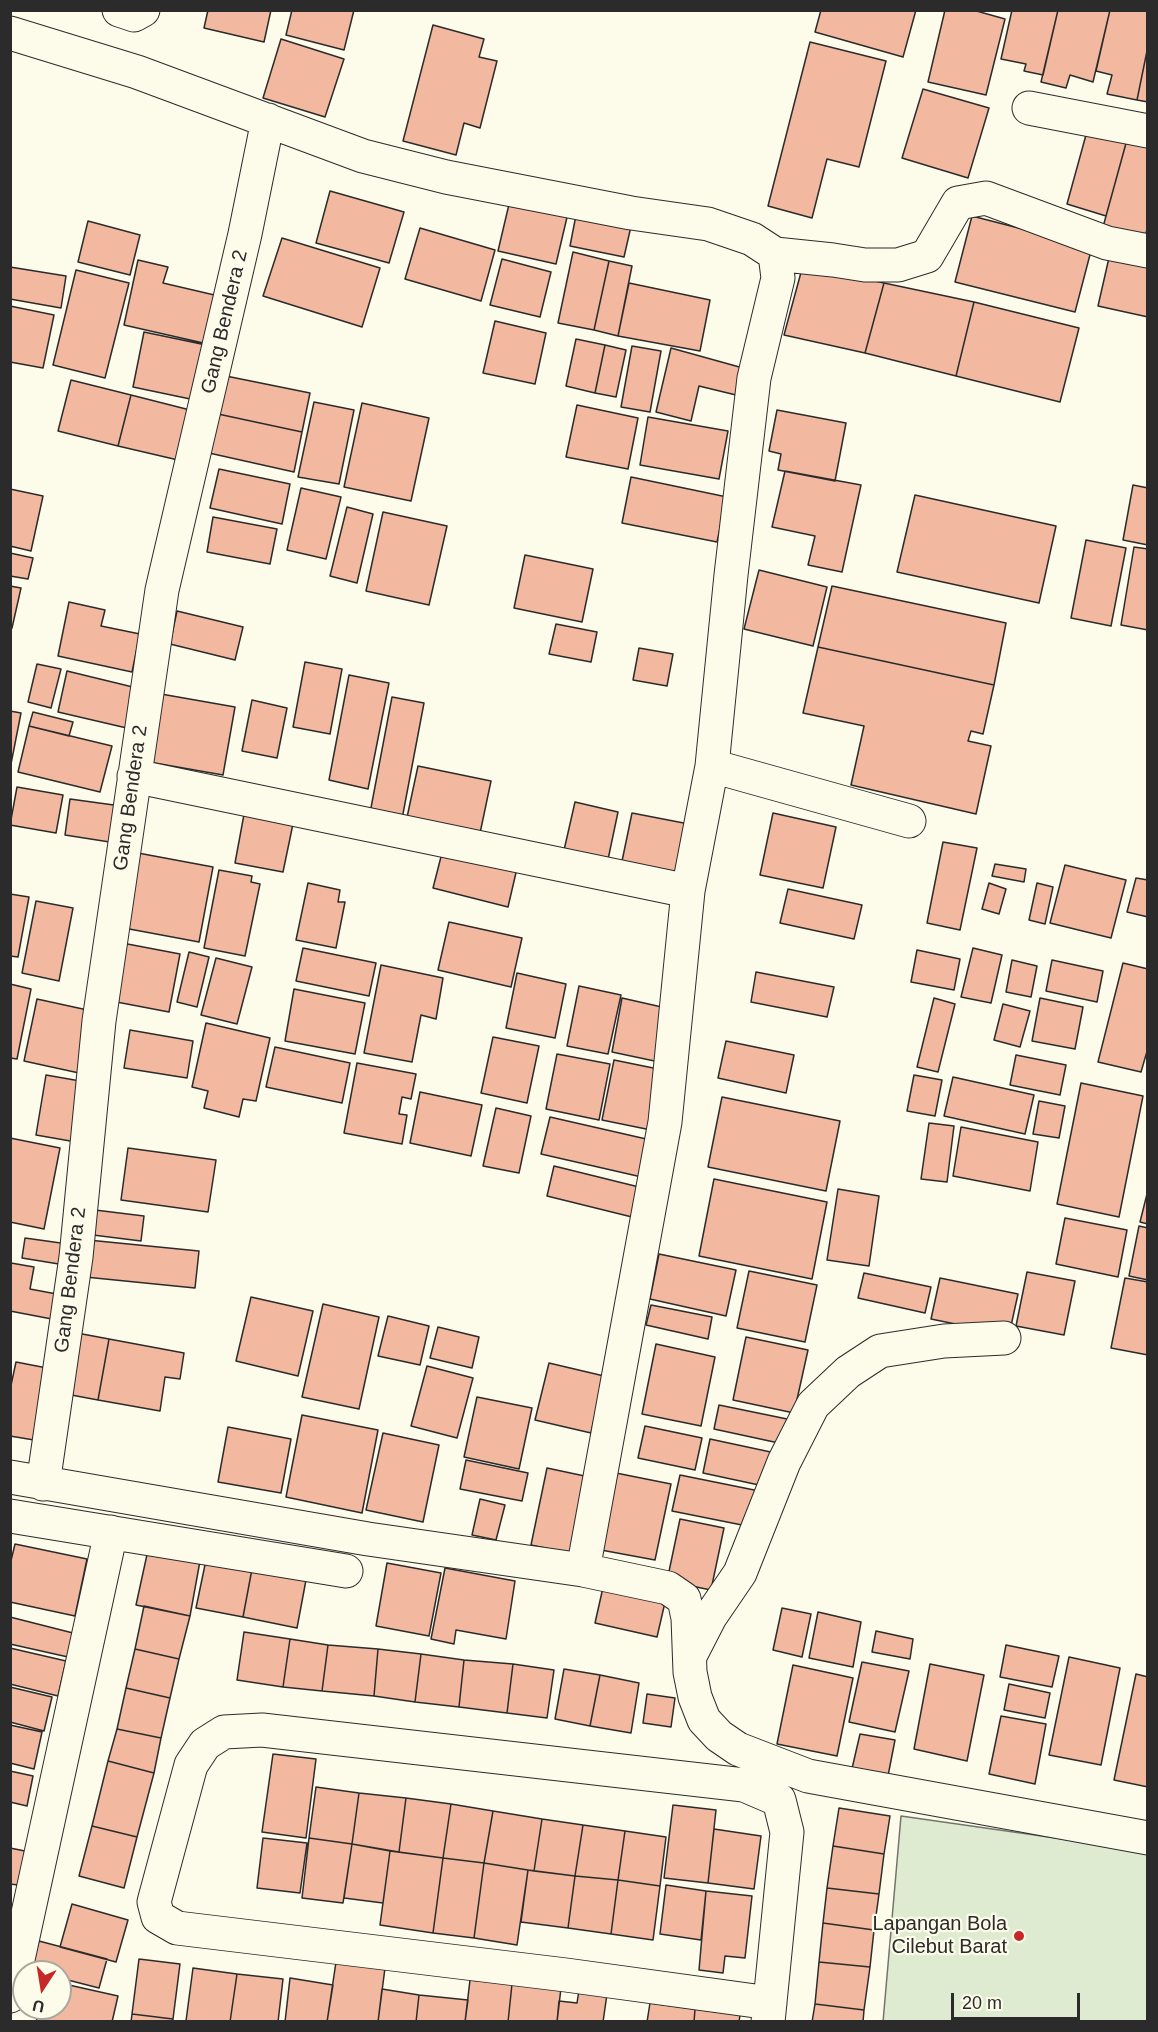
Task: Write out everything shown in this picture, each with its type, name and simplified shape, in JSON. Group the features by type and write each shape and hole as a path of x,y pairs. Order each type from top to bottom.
{"street":[{"path":"119,10 134,15 143,10"},
{"path":"10,33 103,60 363,156 446,177 631,213 708,224 752,239 775,254 865,265 898,265 927,256 958,203 986,198 1107,243 1148,250"},
{"path":"1029,108 1148,131"},
{"name":"Gang Bendera 2","path":"44,1484 76,1257 99,1021 162,590 245,234 268,120"},
{"path":"583,1570 665,1122 688,891 712,766 754,378 778,278 775,254"},
{"path":"712,766 909,821"},
{"path":"134,776 688,891"},
{"path":"689,1659 710,1617 740,1573 784,1462 813,1405 848,1372 880,1351 944,1341 1004,1338"},
{"path":"10,1477 368,1539 583,1570 668,1588 684,1599 688,1618 689,1659 695,1697 704,1720 719,1736 738,1749 808,1776 1148,1838"},
{"path":"10,1516 346,1570"},
{"path":"10,1996 111,1532"},
{"path":"262,1730 744,1785 779,1800 787,1832 769,2012 554,1974 177,1928 158,1917 154,1902 191,1765 205,1744 224,1732 262,1730"}],"green space":[{"name":"Lapangan Bola Cilebut Barat","path":"901,1816 1147,1851 1147,2021 883,2022"}],"building":[{"path":"208,10 271,10 264,42 204,28"},
{"path":"292,10 354,10 344,50 286,35"},
{"path":"821,10 916,10 903,57 815,32"},
{"path":"945,10 973,10 1005,19 986,95 928,82"},
{"path":"1012,10 1058,10 1043,75 1024,71 1026,64 1001,59"},
{"path":"1058,10 1110,10 1093,82 1070,75 1066,88 1041,82"},
{"path":"1110,10 1148,10 1148,46 1137,100 1107,94 1112,75 1096,71"},
{"path":"433,25 484,39 479,57 497,61 480,128 464,123 456,155 403,141"},
{"path":"281,39 344,59 325,117 263,98"},
{"path":"810,42 886,61 859,167 827,159 812,218 768,206"},
{"path":"1148,46 1148,102 1137,100"},
{"path":"923,89 989,108 968,178 902,158"},
{"path":"1089,124 1128,136 1106,216 1067,204"},
{"path":"1128,136 1148,141 1148,226 1145,237 1103,227"},
{"path":"330,191 404,212 389,263 316,243"},
{"path":"510,200 568,213 556,264 498,251"},
{"path":"577,210 632,222 624,257 570,246"},
{"path":"972,216 1092,247 1075,312 955,282"},
{"path":"88,221 140,235 130,275 78,262"},
{"path":"420,228 495,250 481,301 405,279"},
{"path":"282,238 380,268 362,327 263,296"},
{"path":"1111,249 1148,257 1148,317 1098,306"},
{"path":"573,252 609,261 594,330 558,323"},
{"path":"502,259 551,272 540,317 490,305"},
{"path":"138,260 168,267 163,283 223,297 212,345 124,325"},
{"path":"609,261 632,266 618,336 594,330"},
{"path":"803,265 884,283 865,353 784,335"},
{"path":"10,267 66,276 61,308 10,299"},
{"path":"76,270 129,283 105,378 53,365"},
{"path":"629,283 710,300 700,351 618,336"},
{"path":"884,283 974,302 956,376 865,353"},
{"path":"974,302 1079,328 1060,402 956,376"},
{"path":"10,306 54,315 43,368 10,362"},
{"path":"495,321 546,333 535,384 483,373"},
{"path":"144,332 206,345 195,400 133,387"},
{"path":"576,339 605,345 595,393 566,386"},
{"path":"605,345 626,350 616,397 595,393"},
{"path":"632,346 661,351 650,412 621,407"},
{"path":"671,348 743,368 736,395 699,386 691,421 656,412"},
{"path":"226,376 310,393 302,432 218,414"},
{"path":"71,380 131,395 118,446 58,431"},
{"path":"131,395 190,410 178,460 118,446"},
{"path":"314,402 354,410 339,484 298,477"},
{"path":"362,403 429,418 411,501 344,487"},
{"path":"577,405 638,418 628,469 566,457"},
{"path":"777,410 846,423 835,481 778,470 781,454 769,451"},
{"path":"218,414 302,432 294,472 209,453"},
{"path":"648,417 728,431 719,479 640,465"},
{"path":"219,469 290,484 282,524 210,508"},
{"path":"785,471 861,485 842,572 808,565 815,536 772,527"},
{"path":"631,477 727,497 717,542 622,523"},
{"path":"1133,485 1148,488 1148,545 1123,540"},
{"path":"301,488 341,497 326,559 287,550"},
{"path":"10,489 43,496 31,551 10,546"},
{"path":"915,495 1056,526 1039,603 897,572"},
{"path":"347,507 373,514 357,583 330,576"},
{"path":"383,512 447,526 429,605 366,591"},
{"path":"213,517 277,529 270,564 207,552"},
{"path":"1086,540 1126,548 1111,626 1071,618"},
{"path":"1134,547 1148,549 1148,630 1121,625"},
{"path":"10,553 33,558 28,579 10,576"},
{"path":"525,555 593,569 582,622 514,608"},
{"path":"759,570 827,587 813,646 744,629"},
{"path":"10,586 21,588 12,628 10,627"},
{"path":"832,586 1006,623 994,685 818,647"},
{"path":"69,602 105,610 101,626 140,634 132,672 58,656"},
{"path":"177,611 243,627 235,660 170,644"},
{"path":"556,624 597,632 591,662 549,654"},
{"path":"818,647 994,685 983,734 971,731 968,741 991,746 976,814 851,785 864,726 803,713"},
{"path":"639,648 673,654 667,686 633,680"},
{"path":"305,662 342,669 330,734 293,727"},
{"path":"37,664 61,669 51,708 28,702"},
{"path":"67,671 141,689 131,729 58,712"},
{"path":"349,675 389,683 368,789 329,780"},
{"path":"161,694 235,707 223,775 149,762"},
{"path":"392,697 424,703 402,819 370,813"},
{"path":"252,700 287,708 277,758 242,751"},
{"path":"10,711 21,713 10,769"},
{"path":"33,712 73,722 69,736 29,726"},
{"path":"29,726 112,746 100,792 18,772"},
{"path":"418,766 491,781 479,838 406,822"},
{"path":"17,787 63,795 56,833 10,825"},
{"path":"70,799 121,806 116,843 65,835"},
{"path":"575,802 618,812 606,869 562,859"},
{"path":"245,809 294,819 283,872 235,863"},
{"path":"632,813 694,825 682,879 621,866"},
{"path":"773,813 836,827 823,888 760,875"},
{"path":"943,842 977,848 960,930 927,923"},
{"path":"444,845 518,864 508,907 433,888"},
{"path":"138,853 213,867 199,942 124,928"},
{"path":"995,864 1026,869 1024,882 992,876"},
{"path":"1065,865 1126,880 1111,938 1050,923"},
{"path":"219,870 252,876 251,882 260,884 245,956 204,948"},
{"path":"1136,878 1148,880 1148,917 1127,912"},
{"path":"308,883 340,890 338,902 345,902 336,948 296,940"},
{"path":"989,883 1006,889 999,914 982,909"},
{"path":"1037,883 1053,887 1045,924 1029,920"},
{"path":"788,889 862,905 854,939 780,923"},
{"path":"10,894 29,897 18,957 10,956"},
{"path":"36,901 73,908 59,981 22,973"},
{"path":"449,922 522,938 511,987 438,970"},
{"path":"117,942 180,954 169,1012 106,1000"},
{"path":"303,948 376,963 369,996 296,981"},
{"path":"973,948 1002,955 991,1003 961,997"},
{"path":"917,950 960,959 954,990 911,982"},
{"path":"189,952 209,957 197,1007 177,1002"},
{"path":"216,958 252,967 237,1024 201,1015"},
{"path":"1012,960 1037,966 1031,997 1006,992"},
{"path":"1052,960 1103,971 1097,1002 1046,991"},
{"path":"1123,963 1148,969 1148,1048 1141,1072 1098,1062"},
{"path":"381,965 443,978 436,1019 421,1015 412,1062 364,1053"},
{"path":"756,972 834,987 827,1017 751,1002"},
{"path":"517,973 566,984 555,1038 506,1028"},
{"path":"10,984 31,989 17,1059 10,1058"},
{"path":"579,986 621,995 608,1054 567,1046"},
{"path":"294,989 365,1003 355,1054 285,1041"},
{"path":"622,998 675,1010 664,1063 612,1052"},
{"path":"934,998 955,1004 938,1072 917,1067"},
{"path":"1040,998 1083,1007 1075,1049 1032,1041"},
{"path":"37,999 92,1011 79,1073 24,1061"},
{"path":"1003,1004 1030,1011 1020,1047 994,1040"},
{"path":"206,1023 270,1038 256,1101 243,1099 239,1117 204,1108 208,1091 192,1087"},
{"path":"130,1030 193,1041 187,1078 124,1068"},
{"path":"493,1037 539,1046 527,1103 481,1093"},
{"path":"726,1041 794,1055 786,1093 718,1078"},
{"path":"275,1047 350,1063 342,1103 266,1087"},
{"path":"557,1054 610,1064 599,1120 546,1109"},
{"path":"1016,1055 1066,1065 1060,1095 1010,1085"},
{"path":"614,1060 663,1070 651,1130 602,1120"},
{"path":"357,1063 416,1074 411,1099 402,1097 399,1114 407,1115 402,1144 344,1133"},
{"path":"46,1075 86,1082 76,1142 36,1135"},
{"path":"914,1075 942,1080 935,1116 907,1111"},
{"path":"953,1077 1034,1095 1025,1134 944,1116"},
{"path":"1081,1083 1143,1096 1119,1217 1057,1204"},
{"path":"420,1092 482,1105 471,1156 410,1143"},
{"path":"722,1097 840,1121 826,1191 708,1167"},
{"path":"1039,1101 1065,1106 1059,1138 1033,1134"},
{"path":"496,1108 531,1116 519,1173 483,1166"},
{"path":"550,1117 655,1141 646,1178 541,1154"},
{"path":"929,1123 954,1126 947,1182 921,1179"},
{"path":"961,1127 1038,1142 1030,1191 953,1176"},
{"path":"10,1138 60,1148 44,1229 10,1222"},
{"path":"128,1148 216,1160 208,1212 121,1200"},
{"path":"554,1166 643,1188 636,1218 547,1196"},
{"path":"714,1179 827,1202 812,1279 699,1256"},
{"path":"838,1189 879,1196 869,1266 827,1260"},
{"path":"1148,1190 1148,1224 1140,1222"},
{"path":"95,1210 144,1216 141,1241 93,1235"},
{"path":"1065,1218 1127,1230 1118,1277 1056,1264"},
{"path":"1139,1226 1148,1228 1148,1280 1129,1276"},
{"path":"25,1238 68,1244 65,1265 22,1258"},
{"path":"88,1240 199,1251 195,1288 85,1277"},
{"path":"659,1254 736,1270 726,1316 650,1299"},
{"path":"11,1263 34,1267 30,1289 62,1295 57,1320 10,1311"},
{"path":"749,1271 817,1285 805,1342 737,1328"},
{"path":"1027,1272 1075,1281 1064,1335 1016,1326"},
{"path":"864,1273 931,1287 925,1313 858,1298"},
{"path":"940,1278 1018,1294 1009,1335 931,1319"},
{"path":"1125,1278 1148,1282 1148,1355 1111,1348"},
{"path":"251,1297 313,1311 298,1376 236,1361"},
{"path":"323,1304 379,1317 359,1409 302,1397"},
{"path":"651,1305 712,1317 708,1339 646,1325"},
{"path":"388,1316 429,1326 420,1365 378,1356"},
{"path":"438,1327 479,1337 472,1368 430,1358"},
{"path":"77,1333 109,1339 98,1400 66,1394"},
{"path":"746,1337 808,1350 794,1413 733,1400"},
{"path":"109,1339 184,1353 180,1379 165,1377 160,1411 98,1400"},
{"path":"656,1344 715,1357 701,1426 642,1414"},
{"path":"16,1362 47,1368 34,1440 10,1436 10,1390"},
{"path":"549,1363 604,1376 591,1433 535,1420"},
{"path":"427,1366 473,1378 457,1438 411,1426"},
{"path":"477,1397 532,1408 519,1469 464,1457"},
{"path":"719,1405 792,1420 788,1445 714,1429"},
{"path":"302,1415 378,1430 362,1513 286,1497"},
{"path":"645,1426 702,1438 695,1470 638,1458"},
{"path":"228,1427 291,1439 281,1493 218,1482"},
{"path":"383,1433 439,1445 423,1522 366,1510"},
{"path":"710,1439 780,1454 773,1488 703,1473"},
{"path":"466,1460 528,1473 522,1501 460,1489"},
{"path":"547,1468 594,1478 578,1555 531,1545"},
{"path":"616,1473 671,1484 655,1560 601,1550"},
{"path":"680,1475 764,1492 757,1528 672,1511"},
{"path":"480,1499 505,1505 496,1540 472,1535"},
{"path":"680,1519 724,1528 711,1590 667,1581"},
{"path":"15,1544 87,1559 75,1616 10,1602 10,1565"},
{"path":"148,1550 200,1561 190,1616 136,1605"},
{"path":"206,1560 252,1569 243,1617 196,1608"},
{"path":"387,1563 441,1573 429,1636 376,1626"},
{"path":"445,1568 515,1581 506,1639 456,1630 454,1644 431,1639"},
{"path":"252,1569 306,1580 297,1628 243,1617"},
{"path":"604,1583 666,1598 657,1637 595,1623"},
{"path":"144,1606 190,1616 179,1659 135,1649"},
{"path":"782,1608 811,1614 802,1657 773,1650"},
{"path":"818,1612 861,1622 853,1667 809,1658"},
{"path":"10,1617 73,1633 68,1657 10,1644"},
{"path":"876,1631 913,1639 910,1659 872,1652"},
{"path":"244,1632 290,1639 283,1687 237,1680"},
{"path":"290,1639 328,1645 322,1691 283,1687"},
{"path":"328,1645 378,1649 374,1696 322,1691"},
{"path":"1006,1645 1059,1656 1052,1687 1000,1677"},
{"path":"10,1648 66,1661 58,1696 10,1684"},
{"path":"135,1649 179,1659 170,1698 126,1688"},
{"path":"378,1649 421,1654 415,1702 374,1696"},
{"path":"421,1654 464,1660 459,1707 415,1702"},
{"path":"1069,1657 1120,1668 1101,1765 1049,1755"},
{"path":"464,1660 513,1664 507,1713 459,1707"},
{"path":"862,1662 909,1671 895,1732 849,1722"},
{"path":"513,1664 554,1670 547,1718 507,1713"},
{"path":"930,1664 984,1675 967,1761 914,1749"},
{"path":"793,1665 853,1678 837,1756 777,1744"},
{"path":"564,1669 600,1675 590,1726 555,1719"},
{"path":"1136,1674 1148,1677 1148,1787 1114,1780"},
{"path":"600,1675 639,1683 631,1733 590,1726"},
{"path":"1009,1684 1050,1693 1045,1718 1004,1710"},
{"path":"10,1687 52,1697 44,1731 10,1722"},
{"path":"126,1688 170,1698 161,1738 117,1729"},
{"path":"647,1694 675,1698 671,1727 643,1723"},
{"path":"1001,1716 1046,1724 1035,1784 989,1774"},
{"path":"10,1725 42,1732 34,1769 10,1763"},
{"path":"117,1729 161,1738 154,1773 108,1761"},
{"path":"860,1734 895,1740 887,1781 851,1773"},
{"path":"273,1754 316,1759 306,1838 262,1832"},
{"path":"108,1761 154,1773 137,1837 92,1826"},
{"path":"10,1771 33,1776 27,1806 10,1802"},
{"path":"316,1787 359,1793 352,1844 309,1838"},
{"path":"359,1793 406,1798 399,1852 352,1844"},
{"path":"406,1798 451,1804 443,1858 399,1852"},
{"path":"451,1804 493,1811 484,1863 443,1858"},
{"path":"673,1805 716,1810 708,1883 664,1878"},
{"path":"839,1808 890,1816 884,1854 833,1846"},
{"path":"493,1811 542,1819 534,1871 484,1863"},
{"path":"542,1819 583,1825 575,1876 534,1871"},
{"path":"583,1825 625,1831 618,1880 575,1876"},
{"path":"92,1826 137,1837 124,1888 79,1876"},
{"path":"714,1829 761,1836 754,1889 708,1883"},
{"path":"625,1831 666,1837 660,1886 618,1880"},
{"path":"263,1838 307,1843 300,1893 257,1888"},
{"path":"309,1838 352,1844 343,1903 302,1898"},
{"path":"352,1844 390,1851 383,1903 344,1898"},
{"path":"833,1846 884,1854 879,1894 827,1888"},
{"path":"10,1848 25,1851 18,1885 10,1884"},
{"path":"390,1851 443,1858 433,1933 380,1925"},
{"path":"443,1858 484,1863 474,1938 433,1933"},
{"path":"484,1863 528,1870 517,1945 474,1938"},
{"path":"528,1870 575,1876 568,1928 521,1922"},
{"path":"575,1876 618,1880 611,1934 568,1928"},
{"path":"618,1880 660,1886 653,1940 611,1934"},
{"path":"666,1885 706,1891 701,1940 660,1934"},
{"path":"827,1888 879,1894 874,1930 823,1923"},
{"path":"706,1891 752,1896 745,1958 725,1956 723,1973 699,1970"},
{"path":"72,1904 128,1920 116,1962 60,1947"},
{"path":"823,1923 874,1930 870,1967 819,1962"},
{"path":"39,1941 107,1959 99,1988 72,1981 72,1960 34,1960"},
{"path":"139,1959 180,1964 173,2019 132,2014"},
{"path":"336,1962 385,1968 378,2022 327,2022"},
{"path":"819,1962 870,1967 864,2010 815,2004"},
{"path":"193,1968 237,1974 230,2022 186,2021"},
{"path":"237,1974 283,1979 278,2022 230,2022"},
{"path":"290,1978 333,1985 327,2022 285,2022"},
{"path":"470,1980 512,1984 508,2022 465,2022"},
{"path":"512,1984 561,1988 557,2022 508,2022"},
{"path":"72,1986 118,1996 112,2022 36,2022 37,2020 72,2020"},
{"path":"382,1989 419,1995 416,2022 378,2022"},
{"path":"579,1990 607,1994 603,2022 557,2022 559,2001 577,2003"},
{"path":"419,1995 468,2000 465,2022 416,2022"},
{"path":"650,2003 695,2009 694,2022 647,2022"},
{"path":"815,2004 864,2010 863,2022 812,2022"},
{"path":"695,2009 740,2015 739,2022 694,2022"},
{"path":"132,2014 173,2019 173,2022 131,2022"}],"place":[{"name":"Lapangan Bola Cilebut Barat","path":"1019,1936"}]}
